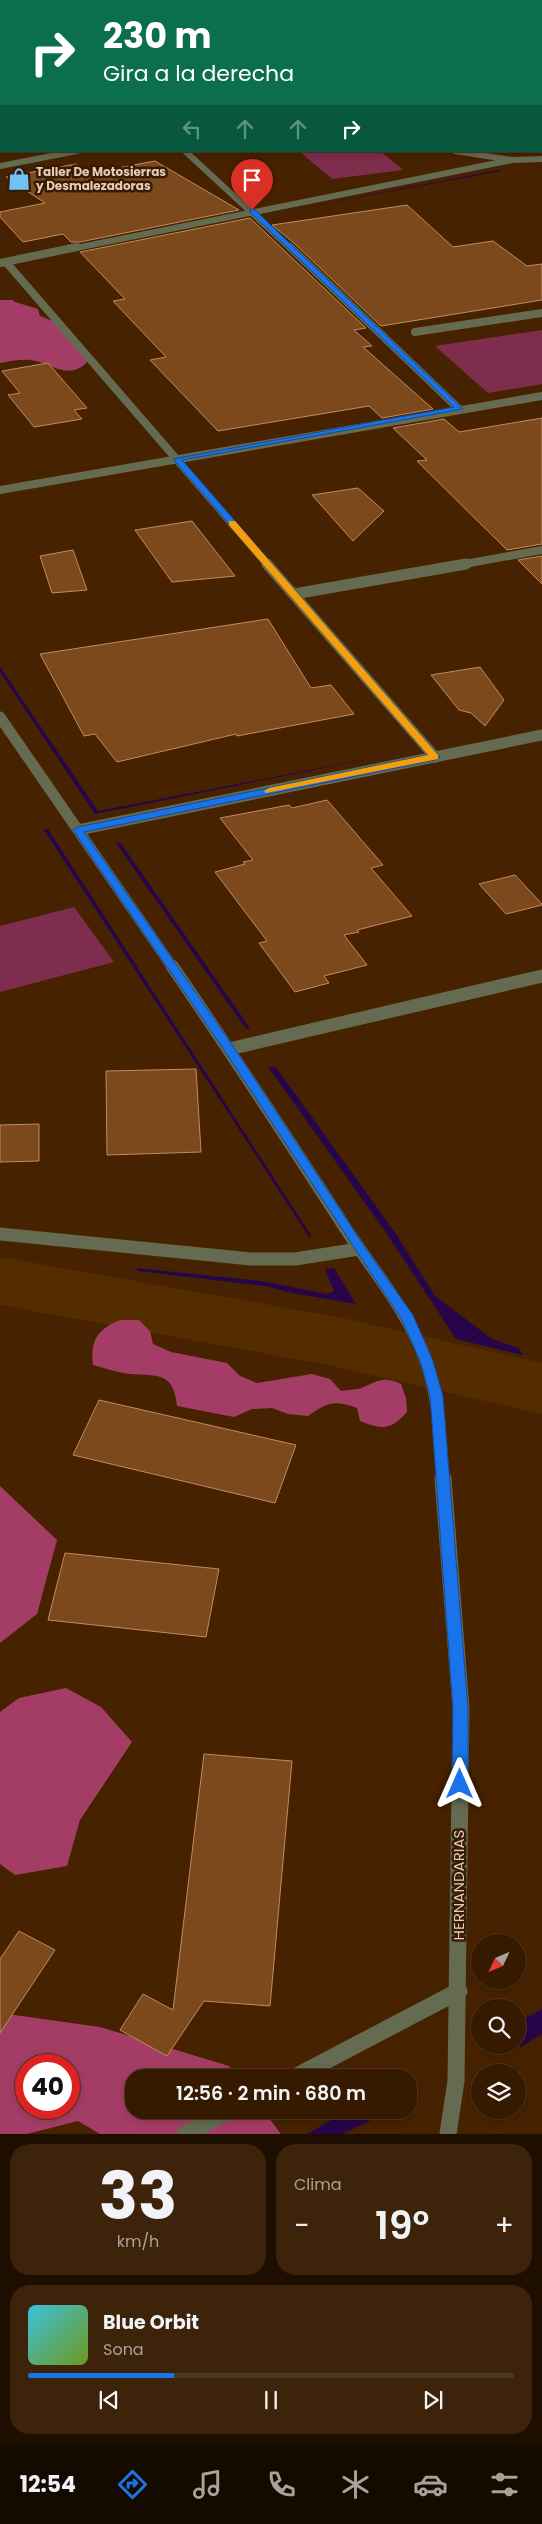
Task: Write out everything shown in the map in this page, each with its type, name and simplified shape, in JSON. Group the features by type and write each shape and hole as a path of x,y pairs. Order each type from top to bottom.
{"street":[{"path":"0,166 72,152"},
{"path":"186,152 252,210 459,409"},
{"path":"461,152 512,160"},
{"path":"435,757 177,459 3,262 252,210 512,160 542,159"},
{"path":"415,332 542,313"},
{"path":"0,490 542,396"},
{"path":"294,594 542,550"},
{"name":"HERNANDARIAS","path":"0,717 229,1049 408,1319 426,1361 436,1396 461,1709 459,1991 456,2081 448,2134"},
{"path":"78,830 542,734"},
{"path":"229,1049 542,976"},
{"path":"0,1234 251,1259 295,1259 360,1249"},
{"path":"310,2069 459,1991"},
{"path":"185,2134 214,2119"}],"shaded area":[{"path":"300,152 381,152 403,170 332,179"},
{"path":"499,170 501,171 284,211"},
{"path":"0,300 13,300 38,309 40,316 55,322 88,361 82,367 69,371 32,360 0,363"},
{"path":"542,330 542,384 488,393 435,346"},
{"path":"0,667 98,811 404,752 95,814 0,672"},
{"path":"48,829 312,1237 309,1237 44,830"},
{"path":"120,842 250,1028 246,1029 116,843"},
{"path":"74,907 114,962 0,992 0,926"},
{"path":"275,1066 394,1231 435,1296 492,1339 518,1348 523,1355 456,1339 387,1234 269,1068"},
{"path":"0,1257 338,1317 542,1363 542,1414 323,1364 0,1305"},
{"path":"136,1268 261,1281 327,1294 334,1291 325,1269 334,1268 356,1304 292,1293 265,1286 138,1271"},
{"path":"120,1320 139,1320 150,1331 153,1344 171,1352 227,1363 240,1376 257,1383 312,1374 330,1379 341,1391 358,1389 383,1380 394,1381 401,1384 406,1398 407,1412 391,1425 380,1427 360,1421 357,1408 337,1403 326,1405 308,1416 288,1414 272,1408 252,1409 234,1417 177,1406 172,1387 163,1378 121,1373 93,1365 92,1356 97,1336 106,1327"},
{"path":"0,1486 57,1540 37,1614 0,1643"},
{"path":"66,1688 101,1707 132,1742 80,1820 67,1866 15,1875 0,1864 0,1712 19,1698"},
{"path":"542,2009 542,2034 526,2044 526,2018"},
{"path":"0,2013 100,2027 229,2066 231,2069 125,2069 125,2119 270,2119 281,2134 100,2134 78,2121 27,2134 0,2134"},
{"path":"333,2119 373,2119 343,2134 308,2134"}],"building":[{"path":"155,161 239,210 80,242 71,242 63,234 23,242 0,217 0,212 45,203 6,177 76,164 91,173"},
{"path":"407,205 453,247 493,241 527,266 542,264 542,300 381,326 294,243 272,225"},
{"path":"250,218 366,328 354,330 372,346 363,347 433,409 382,418 369,406 218,431 150,360 166,357 113,301 125,299 80,252"},
{"path":"48,363 87,408 74,410 82,419 34,427 8,395 20,393 2,371"},
{"path":"542,418 542,544 507,550 417,461 427,460 393,428 444,419 459,432"},
{"path":"358,488 384,511 353,541 312,495"},
{"path":"192,521 235,576 172,582 135,530"},
{"path":"73,550 87,590 52,593 40,556"},
{"path":"542,556 542,584 518,560"},
{"path":"268,619 311,688 331,685 354,714 237,736 236,734 117,762 95,734 84,736 40,654"},
{"path":"480,667 504,700 485,726 471,713 459,710 431,675"},
{"path":"327,800 383,865 371,868 412,916 344,935 367,965 324,976 329,983 295,992 259,943 267,941 215,872 253,860 220,818 289,805 292,808"},
{"path":"515,875 542,905 506,914 479,884"},
{"path":"196,1069 201,1152 107,1155 106,1071"},
{"path":"39,1124 39,1161 0,1162 0,1125"},
{"path":"99,1400 296,1445 275,1503 73,1455"},
{"path":"65,1553 219,1569 206,1637 48,1620"},
{"path":"204,1754 292,1761 270,2006 204,2001 167,2056 120,2030 143,1994 173,2010"},
{"path":"19,1931 55,1950 0,2033 0,1959"}],"slow traffic":[{"path":"232,523 435,757 269,791"}],"place":[{"name":"Taller De Motosierras y Desmalezadoras","path":"19,179"}],"route":[{"path":"252,210 459,409 177,459 435,757 78,830 229,1049 408,1319 426,1361 436,1396 461,1709 460,1784"}]}
